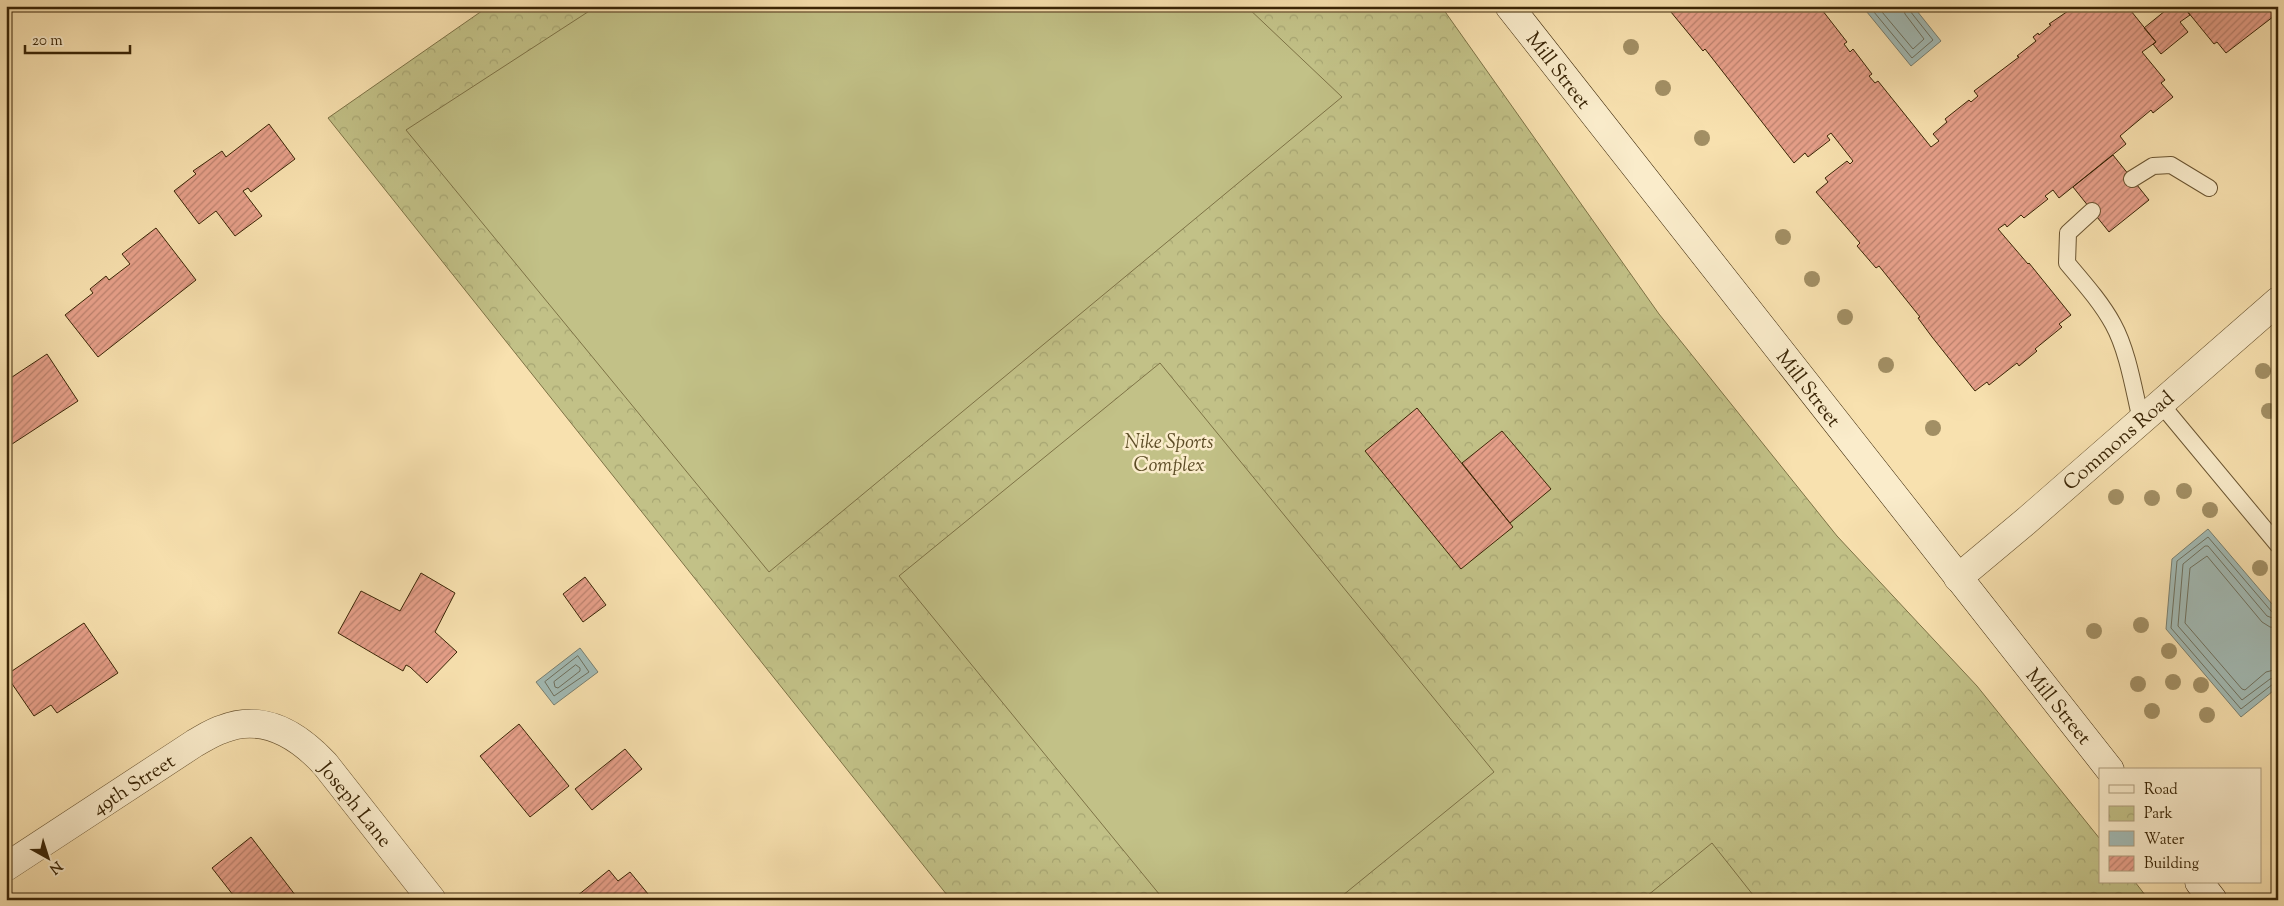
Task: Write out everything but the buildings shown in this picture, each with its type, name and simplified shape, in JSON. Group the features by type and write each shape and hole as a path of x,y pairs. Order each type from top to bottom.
{"main road":[{"name":"Mill Street","path":"1509,6 2108,768"},
{"name":"Commons Road","path":"1958,578 2278,300"},
{"name":"49th Street","path":"6,868 195,743 223,728 248,723 268,725"},
{"name":"Joseph Lane","path":"268,725 290,734 311,749 325,764 432,900"},
{"path":"2201,884 2213,900"}],"lane":[{"path":"2132,179 2153,166 2171,165 2209,188"},
{"path":"2092,211 2068,233 2066,263 2091,292 2114,325 2120,343 2151,412 2278,545"}],"green space":[{"name":"Nike Sports Complex","path":"489,6 1441,6 1659,314 1837,536 1977,686 2099,838 2099,884 2137,884 2149,900 951,900 328,118"},
{"path":"597,6 1246,6 1342,97 769,572 406,130"},
{"path":"1160,363 1494,772 1337,900 1164,900 899,576"},
{"path":"1712,843 1757,900 1642,900"}],"water":[{"path":"1862,6 1913,6 1941,41 1911,66"},
{"path":"2208,529 2278,611 2278,687 2241,717 2166,629 2172,559"},
{"path":"580,648 598,672 554,705 536,682"}]}
